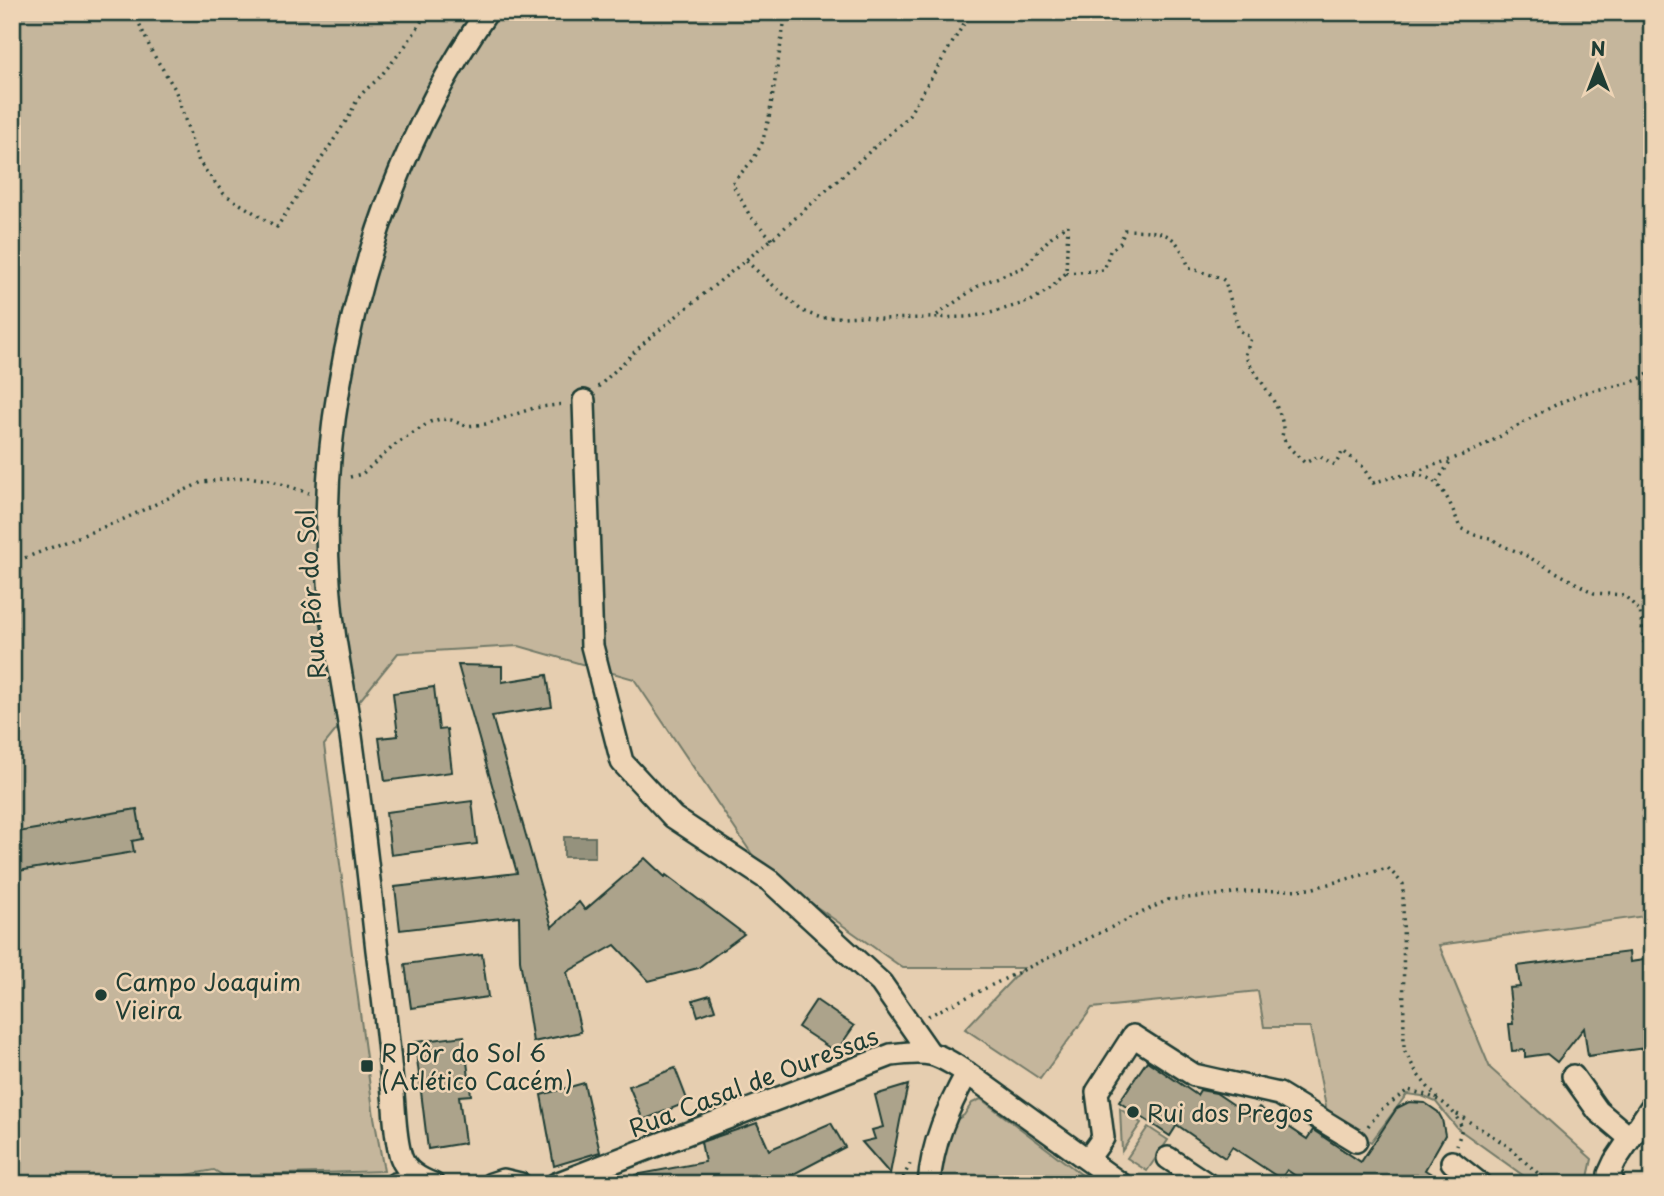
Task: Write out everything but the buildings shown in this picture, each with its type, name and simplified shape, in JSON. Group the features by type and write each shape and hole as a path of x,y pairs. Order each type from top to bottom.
{"street":[{"name":"Rua Pôr do Sol","path":"417,1181 401,1157 397,1134 351,734 334,636 322,478 348,337 363,275 383,215 418,133 452,68 487,12"},
{"path":"584,401 592,646 622,762 673,817 770,881 881,983 929,1052 943,1057 967,1073 1121,1184"},
{"path":"1088,1159 1103,1138 1097,1092 1133,1036 1194,1075 1279,1094 1356,1141"},
{"name":"Rua Casal de Ouressas","path":"556,1184 891,1055 929,1052"},
{"path":"929,1184 936,1140 952,1100 967,1073"},
{"path":"1573,1076 1598,1111 1630,1138"},
{"path":"1614,1184 1609,1174 1615,1161 1652,1107"},
{"path":"1168,1158 1207,1184"},
{"path":"1452,1162 1480,1184"},
{"path":"491,1184 503,1180 520,1184"}],"path":[{"path":"134,12 152,52 174,89 199,162 224,194 277,228 349,115 357,97 382,74 419,26 426,12"},
{"path":"772,239 750,216 732,183 753,160 762,143 769,118 786,12"},
{"path":"12,563 124,519 202,482 247,477 270,480 313,494 322,478 347,478 362,474 395,445 430,422 440,419 466,426 486,424 534,408 584,401 647,340 772,239 907,118 971,12"},
{"path":"935,317 981,284 1024,267 1051,237 1068,224 1066,273"},
{"path":"746,261 802,311 821,318 968,317 1031,301 1051,288 1066,273 1104,270 1110,251 1120,243 1125,230 1147,231 1175,239 1189,268 1225,281 1239,330 1251,338 1245,356 1280,415 1284,429 1282,436 1287,446 1305,463 1319,456 1335,465 1343,451 1362,466 1373,482 1413,473 1451,460 1583,393 1643,378 1652,371"},
{"path":"1437,482 1451,460"},
{"path":"1413,473 1437,482 1451,504 1460,528 1490,538 1523,554 1594,593 1624,595 1640,611 1644,642 1652,652"},
{"path":"910,1024 1168,900 1244,892 1310,889 1388,868 1403,884 1404,1050 1418,1075 1437,1098 1506,1144 1550,1184"},
{"path":"1356,1141 1382,1109 1408,1090 1437,1098"},
{"path":"1452,1162 1462,1128 1456,1113"}],"shaded area":[{"path":"12,12 1652,12 1652,915 1439,945 1490,1068 1592,1159 1587,1182 1589,1184 1535,1184 1457,1128 1436,1102 1422,1096 1407,1094 1371,1142 1327,1112 1310,1027 1264,1027 1258,991 1092,1008 1040,1079 965,1029 1023,968 903,968 804,898 770,881 634,679 519,646 398,653 324,745 374,1117 384,1171 224,1176 214,1170 136,1184 12,1184"},
{"path":"564,837 595,837 595,857 564,857"},
{"path":"981,1099 1094,1184 936,1184 950,1124 964,1115 972,1103"},
{"path":"1120,1109 1141,1123 1122,1151"},
{"path":"1148,1127 1168,1140 1147,1171 1127,1158"}],"place":[{"name":"Campo Joaquim Vieira","path":"101,995"},
{"name":"R Pôr do Sol 6 (Atlético Cacém)","path":"367,1066"},
{"name":"Rui dos Pregos","path":"1133,1112"}]}
